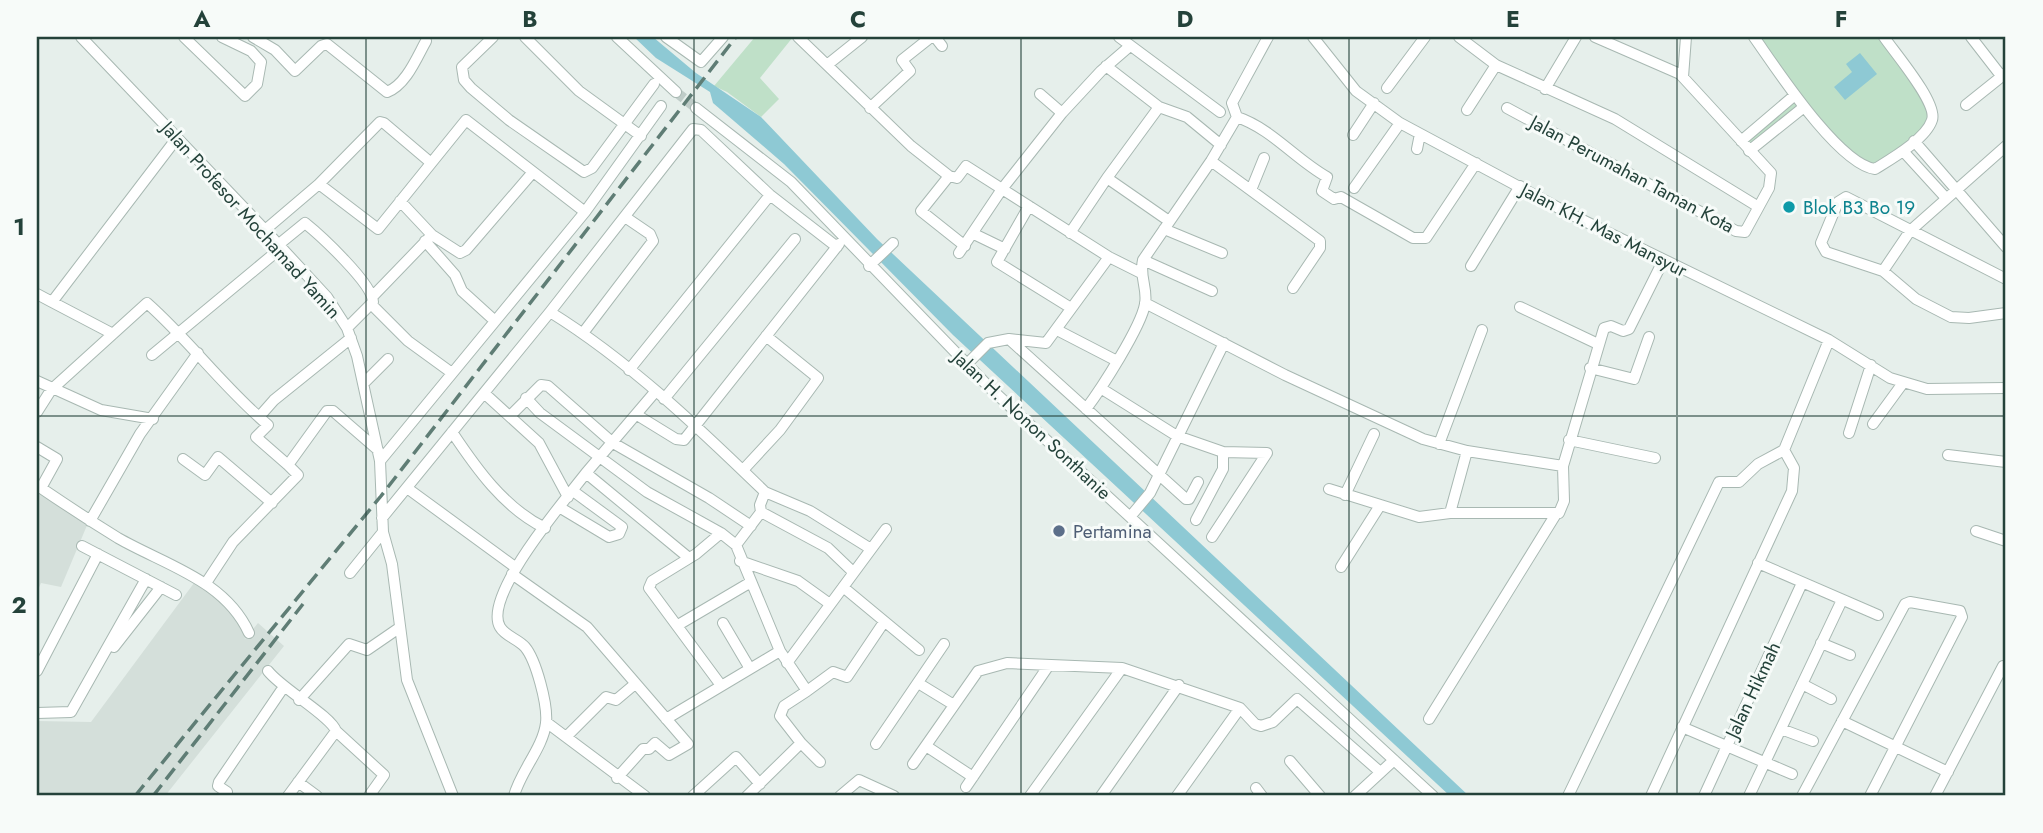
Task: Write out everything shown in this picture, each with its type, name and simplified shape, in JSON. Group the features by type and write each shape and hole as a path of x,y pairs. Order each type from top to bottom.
{"street":[{"name":"Jalan Profesor Mochamad Yamin","path":"80,37 327,297 349,333 364,383 379,456 383,532 392,565 408,687 451,792"},
{"path":"184,37 244,96 257,84 261,62 251,51 227,38"},
{"path":"253,37 275,50 295,71 321,46 327,44 387,92 400,82 426,41"},
{"path":"493,37 462,67 467,84 509,120 582,171 592,168 654,84"},
{"path":"525,37 564,78 641,136"},
{"path":"617,37 676,92"},
{"path":"666,37 701,62 723,37"},
{"path":"798,37 870,108 949,176 957,178 966,166 1108,257 1141,273"},
{"path":"827,65 862,37"},
{"path":"870,108 910,71 902,60 904,55 933,37 942,46"},
{"path":"1119,37 1220,112"},
{"path":"1268,37 1232,103 1237,117 1267,132 1326,177 1322,191 1325,194 1334,199 1341,197 1413,237 1426,238 1476,163"},
{"name":"Jalan KH. Mas Mansyur","path":"1313,37 1356,91 1420,134 1663,261 1829,340 1903,383 1923,389 2006,388"},
{"path":"1387,88 1425,37"},
{"path":"1459,37 1496,65 1628,125 1757,206"},
{"path":"1545,89 1576,37"},
{"path":"1595,37 1683,77 1686,37"},
{"path":"1754,37 1804,107 1852,159 1866,168 1875,169 1903,151 1932,123 1931,105 1886,38"},
{"path":"1966,105 2004,75 1971,37"},
{"path":"949,176 921,211 962,249 1002,189 1062,113 1130,46"},
{"path":"1467,110 1496,65"},
{"path":"1107,66 1159,107 1187,117 1222,145"},
{"name":"Jalan Perumahan Taman Kota","path":"1507,108 1736,231 1747,230 1772,178 1683,77"},
{"path":"1040,94 1062,113"},
{"path":"1741,141 1795,95"},
{"path":"1353,135 1374,103"},
{"path":"288,465 328,410 379,456 452,373 585,212 661,106"},
{"path":"1070,233 1159,107"},
{"path":"1749,151 1804,107"},
{"name":"Jalan H. Nonon Sonthanie","path":"696,108 791,182 844,239 873,263 970,361 1433,796"},
{"path":"1086,409 1102,389 1145,303 1141,273 1143,260 1212,161 1237,117"},
{"path":"319,184 378,229 464,120 468,120 585,212"},
{"path":"265,230 319,184 380,122 384,122 430,162"},
{"path":"1354,188 1400,122"},
{"path":"382,518 550,313 693,129 701,130 769,195 837,247"},
{"path":"1417,149 1420,134"},
{"path":"52,302 177,138"},
{"path":"1914,141 2006,247"},
{"path":"1883,271 1910,231 1945,197 2006,146"},
{"path":"1903,151 1945,197"},
{"path":"1251,190 1264,158"},
{"path":"1212,161 1320,242 1320,248 1293,288"},
{"path":"428,238 450,249 464,252 533,173"},
{"path":"1107,178 1167,225 1222,253"},
{"path":"1471,265 1520,187"},
{"path":"629,370 769,195"},
{"path":"2006,279 1848,198 1838,202 1822,248 1826,253 1883,271 1916,299 1951,317 1969,318 2006,313"},
{"path":"400,201 456,275 461,291 495,321"},
{"path":"1029,206 998,260 999,264 1071,308"},
{"path":"583,333 652,243 651,235 625,217"},
{"path":"152,355 307,224 362,279 372,300 408,341 452,373"},
{"path":"974,234 1004,249"},
{"path":"259,417 274,400 349,333 372,300 428,238"},
{"path":"664,400 795,239"},
{"path":"637,415 679,440 684,440 844,239"},
{"path":"873,263 891,245"},
{"path":"970,361 988,342 1009,339 1043,344 1057,330 1108,257"},
{"path":"1143,260 1212,291"},
{"path":"1429,719 1564,501 1563,466 1569,440 1604,328 1629,329 1663,261"},
{"path":"37,294 113,334"},
{"path":"37,412 51,390 147,303 179,332 225,385 268,425 256,437 298,475 233,542 206,583"},
{"path":"1145,303 1336,400 1439,444 1563,466"},
{"path":"1520,307 1598,344"},
{"path":"550,313 583,333 629,370 696,427 765,492 810,511 871,549"},
{"path":"1057,330 1117,361"},
{"path":"1439,444 1482,330"},
{"path":"743,470 780,430 818,378 766,336"},
{"path":"1590,368 1634,379 1650,337"},
{"path":"1009,339 1188,500 1198,482"},
{"path":"1568,796 1718,482 1737,483 1758,464 1784,450 1829,340"},
{"path":"1133,513 1150,493 1224,343"},
{"path":"90,521 122,463 153,419 177,377 198,353"},
{"path":"364,383 388,359"},
{"path":"1849,433 1871,365"},
{"path":"37,382 101,410 153,419"},
{"path":"1873,424 1903,383"},
{"path":"510,416 541,385 548,386 612,443 709,498 751,526"},
{"path":"1102,389 1178,436 1223,453 1267,453 1212,537"},
{"path":"514,796 546,722 538,678 530,655 521,643 500,629 501,601 513,570 559,507 655,392"},
{"path":"484,393 540,443 570,494 622,527 619,534 609,537 559,507"},
{"path":"526,398 540,412 647,492 721,533 736,545 740,561 780,651 807,691"},
{"path":"452,432 494,488 522,514 545,528"},
{"path":"1345,495 1374,434"},
{"path":"1569,440 1655,458"},
{"path":"37,447 58,459 41,488 90,521 206,583 230,603 249,633"},
{"path":"1651,796 1794,482 1794,468 1784,450"},
{"path":"1450,513 1467,451"},
{"path":"1196,520 1223,469 1223,453"},
{"path":"1948,455 2006,463"},
{"path":"183,459 205,475 218,457 272,503"},
{"path":"586,473 689,558"},
{"path":"407,488 587,627 688,745 669,755 655,743 649,749 643,749 617,778"},
{"path":"1329,489 1379,507 1419,517 1450,513 1556,514"},
{"path":"736,545 761,512 760,505 765,492"},
{"path":"1341,568 1379,507"},
{"path":"761,512 828,548 853,572"},
{"path":"787,663 886,529"},
{"path":"1976,531 2006,541"},
{"path":"350,573 383,532"},
{"path":"720,684 649,586 721,533"},
{"path":"82,546 176,595"},
{"path":"37,671 98,554"},
{"path":"740,561 798,581 830,604"},
{"path":"1758,563 1878,615"},
{"path":"37,713 71,712 146,579"},
{"path":"678,625 751,582"},
{"name":"Jalan Hikmah","path":"1704,796 1802,583"},
{"path":"94,671 161,587"},
{"path":"843,587 919,650"},
{"path":"1749,796 1842,600"},
{"path":"1802,796 1905,604 1910,602 1960,611 1962,617 1870,796"},
{"path":"820,762 801,743 781,713 784,706 833,672 847,677 884,622"},
{"path":"723,623 749,667"},
{"path":"299,700 349,644 367,650 399,628"},
{"path":"1821,643 1850,655"},
{"path":"876,744 944,644"},
{"path":"666,719 720,684 780,651"},
{"path":"913,764 978,671 1007,663 1122,668 1180,685 1240,708 1255,724 1267,725 1297,699 1379,771"},
{"path":"966,787 1049,665"},
{"path":"1935,796 2003,666"},
{"path":"1030,796 1122,668"},
{"path":"268,671 299,700 330,720 336,730 384,775 369,796"},
{"path":"918,682 954,705"},
{"path":"566,737 606,697 615,700 635,684"},
{"path":"1802,684 1831,699"},
{"path":"1101,796 1180,685"},
{"path":"227,792 218,786 219,782 284,688"},
{"path":"1177,796 1240,708"},
{"path":"1842,721 1948,772"},
{"path":"546,722 617,778 645,796"},
{"path":"1682,727 1793,774"},
{"path":"1781,729 1813,741"},
{"path":"288,796 336,730"},
{"path":"747,796 801,743"},
{"path":"926,746 973,777"},
{"path":"692,796 736,757 760,784"},
{"path":"1355,796 1394,760"},
{"path":"1290,761 1318,796"},
{"path":"840,796 859,780 894,796"},
{"path":"298,782 317,796"},
{"path":"440,796 451,792"}],"shaded area":[{"path":"37,490 88,523 61,587 41,583 37,592"},
{"path":"194,583 214,594 240,623 245,639 258,623 284,646 165,796 37,796 37,721 91,722"}],"green space":[{"path":"755,37 793,37 760,78 779,99 761,117 727,92 714,86"},
{"path":"1754,37 1889,37 1933,116 1903,151 1866,168 1804,107 1749,151 1741,141 1794,95"}],"water":[{"path":"634,37 653,37 696,73 761,117 877,239 1469,796 1450,796 953,335 784,164 713,103 710,92 656,58"},
{"path":"1860,53 1877,74 1845,100 1834,87 1852,72 1846,64"}],"tunnel":[{"path":"676,92 696,108"}],"railway":[{"path":"135,796 381,496 736,37"},
{"path":"153,796 303,604"}],"place":[{"name":"Blok B3 Bo 19","path":"1789,207"},
{"name":"Pertamina","path":"1059,531"}]}
